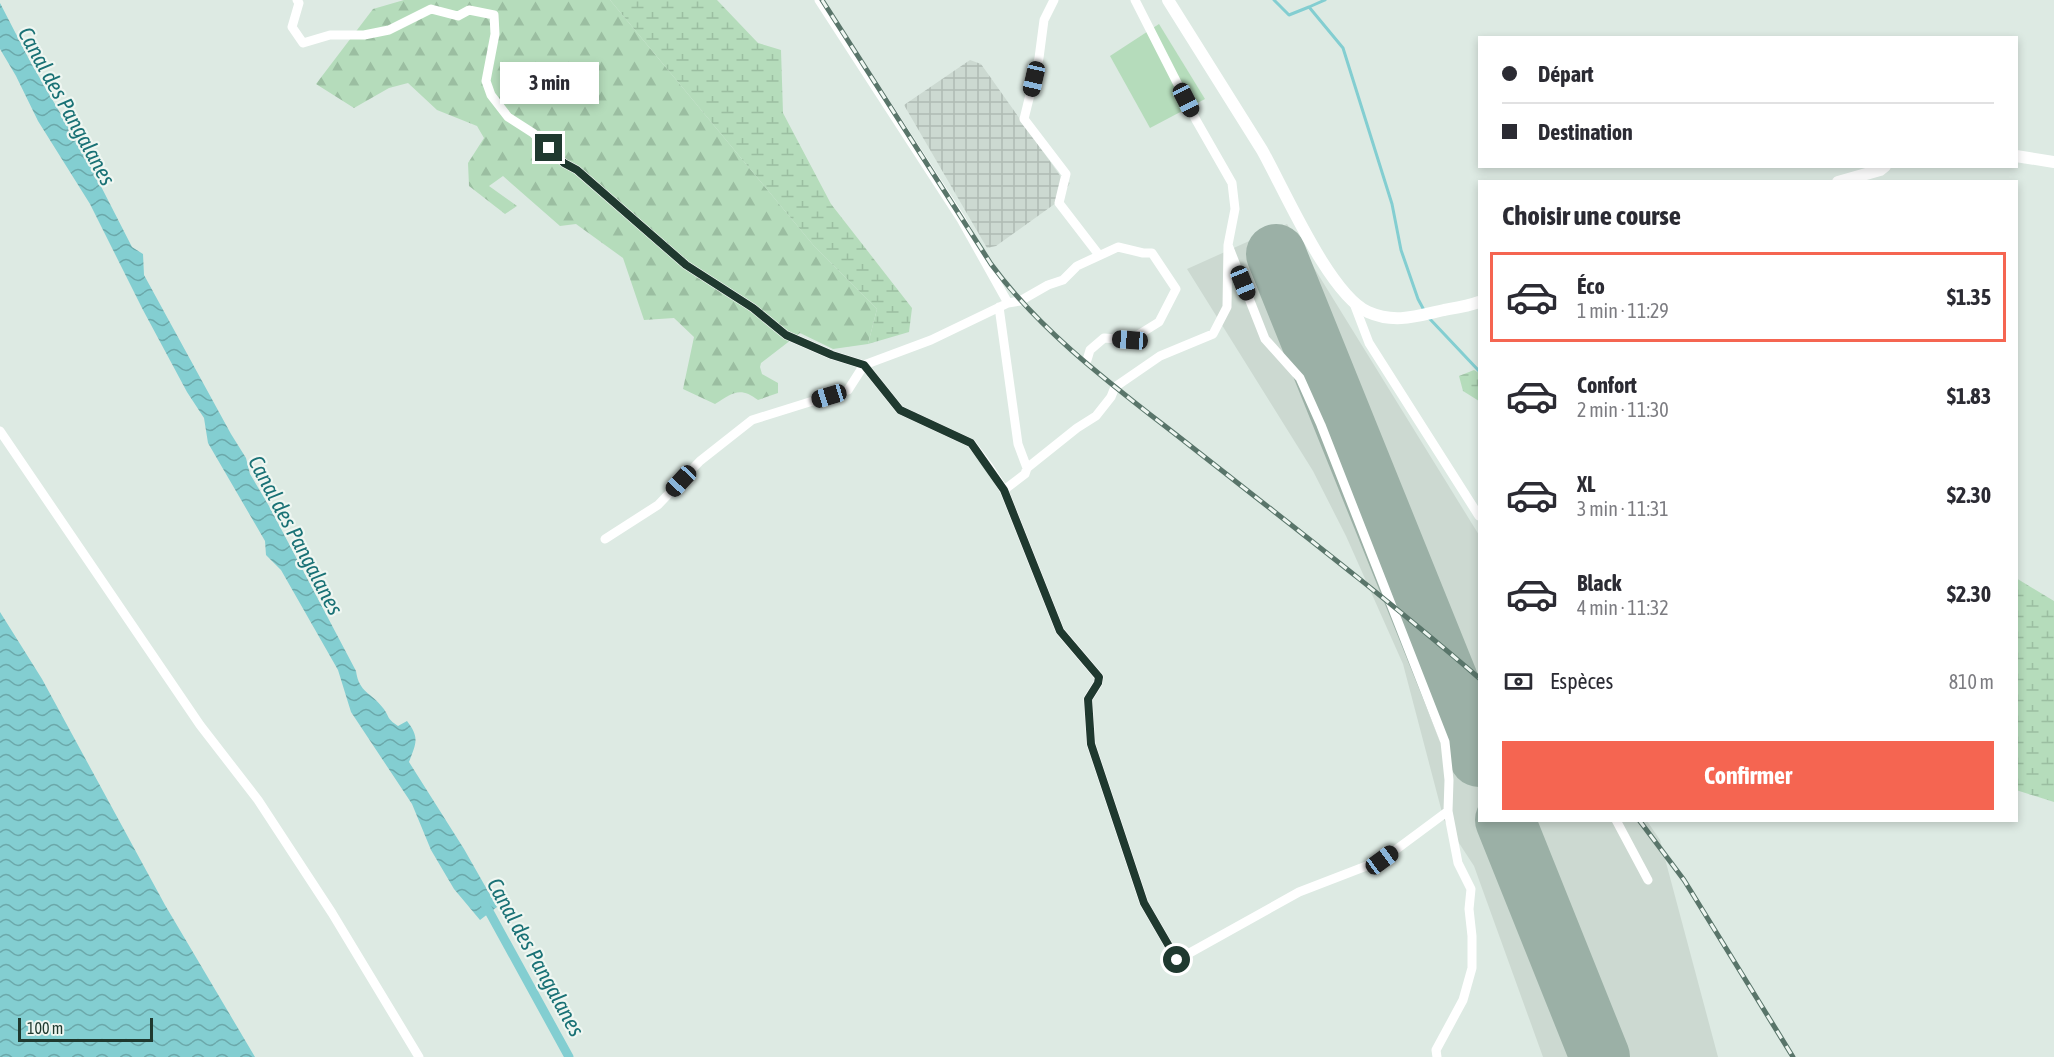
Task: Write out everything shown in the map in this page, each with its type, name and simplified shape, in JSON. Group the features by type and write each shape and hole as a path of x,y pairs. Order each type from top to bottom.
{"main road":[{"path":"1168,0 1263,154 1293,212 1335,278 1353,301 1366,311 1382,317 1406,319 1478,302"},
{"path":"2018,156 2054,162"},
{"path":"1845,180 1882,168"}],"street":[{"path":"297,0 299,3 292,27 303,43 330,35 364,35 389,30 431,9 458,16 469,10 494,15 495,34 486,81 491,95 508,117 533,133 564,163 577,170 686,265 753,308 786,335 832,355 864,365 900,410 971,443 1004,490 1060,631 1099,677 1088,699 1091,744 1144,903 1177,960 1299,892 1382,860 1448,811"},
{"path":"819,0 961,219 1003,305 1018,444 1027,468"},
{"path":"1042,0 1052,5 1044,20 1039,58 1024,119 1066,174 1059,202 1099,255"},
{"path":"1004,490 1025,474 1027,468 1077,428 1096,416 1111,397 1115,387 1160,357 1213,334 1227,307 1228,245 1234,209 1232,183 1196,120 1135,0"},
{"path":"1228,245 1265,339 1300,378 1309,397 1445,742 1449,780 1448,811 1458,863 1471,889 1468,909 1472,936 1472,968 1463,999 1436,1050 1437,1057"},
{"path":"605,539 658,505 700,461 752,420 848,390 864,365 931,340 1003,305 1020,301 1048,285 1064,280 1077,266 1118,247 1152,253 1176,289 1159,322 1130,340 1104,338 1090,350 1088,360"},
{"path":"1353,301 1369,343 1478,514"},
{"path":"0,431 200,725 258,800 332,913 419,1057"},
{"path":"1617,822 1648,880"}],"shaded area":[{"path":"970,60 981,64 1061,177 1070,183 1056,203 996,246 987,248 904,105"},
{"path":"1287,224 1478,533 1478,822 1648,822 1660,840 1718,1057 1543,1057 1474,866 1444,820 1403,664 1346,536 1313,471 1187,269"}],"green space":[{"path":"404,0 610,0 814,246 877,309 868,344 833,349 800,333 761,363 762,374 778,383 778,393 758,400 741,392 715,404 683,389 694,337 674,318 644,320 623,258 576,224 560,226 503,176 489,186 517,206 505,214 469,186 468,163 484,138 477,126 437,110 408,83 389,88 354,108 316,84 373,9"},
{"path":"610,0 717,0 758,43 781,50 783,113 831,204 912,308 909,332 868,344 877,309 814,246"},
{"path":"1159,24 1205,99 1150,128 1110,56"},
{"path":"1474,370 1478,372 1478,400 1463,391 1459,376"},
{"path":"2018,579 2054,601 2054,802 2018,791"}],"water":[{"path":"0,3 31,63 87,159 132,247 143,254 144,275 246,458 250,474 356,671 360,684 379,703 392,721 398,726 407,721 414,732 416,741 409,762 464,849 497,907 480,920 454,889 431,850 412,804 351,712 338,670 281,570 266,555 265,541 208,443 204,418 187,392 143,310 90,204 38,121 0,49"},
{"path":"0,612 42,679 165,905 255,1057 0,1057"}],"waterway":[{"path":"1274,0 1289,15 1309,7"},
{"path":"1325,0 1309,7 1343,48 1392,204 1401,250 1418,299 1425,312"},
{"path":"1429,318 1478,370"},
{"name":"Canal des Pangalanes","path":"485,904 569,1057"}],"runway":[{"path":"1276,254 1478,755"},
{"path":"1506,822 1600,1057"}],"railway":[{"path":"822,0 991,264 1034,314 1109,382 1408,618 1478,677"},
{"path":"1640,822 1684,880 1793,1057"}],"route":[{"path":"549,148 686,265 753,308 786,335 832,355 864,365 900,410 971,443 1004,490 1060,631 1099,677 1088,699 1091,744 1144,903 1177,960"}]}
